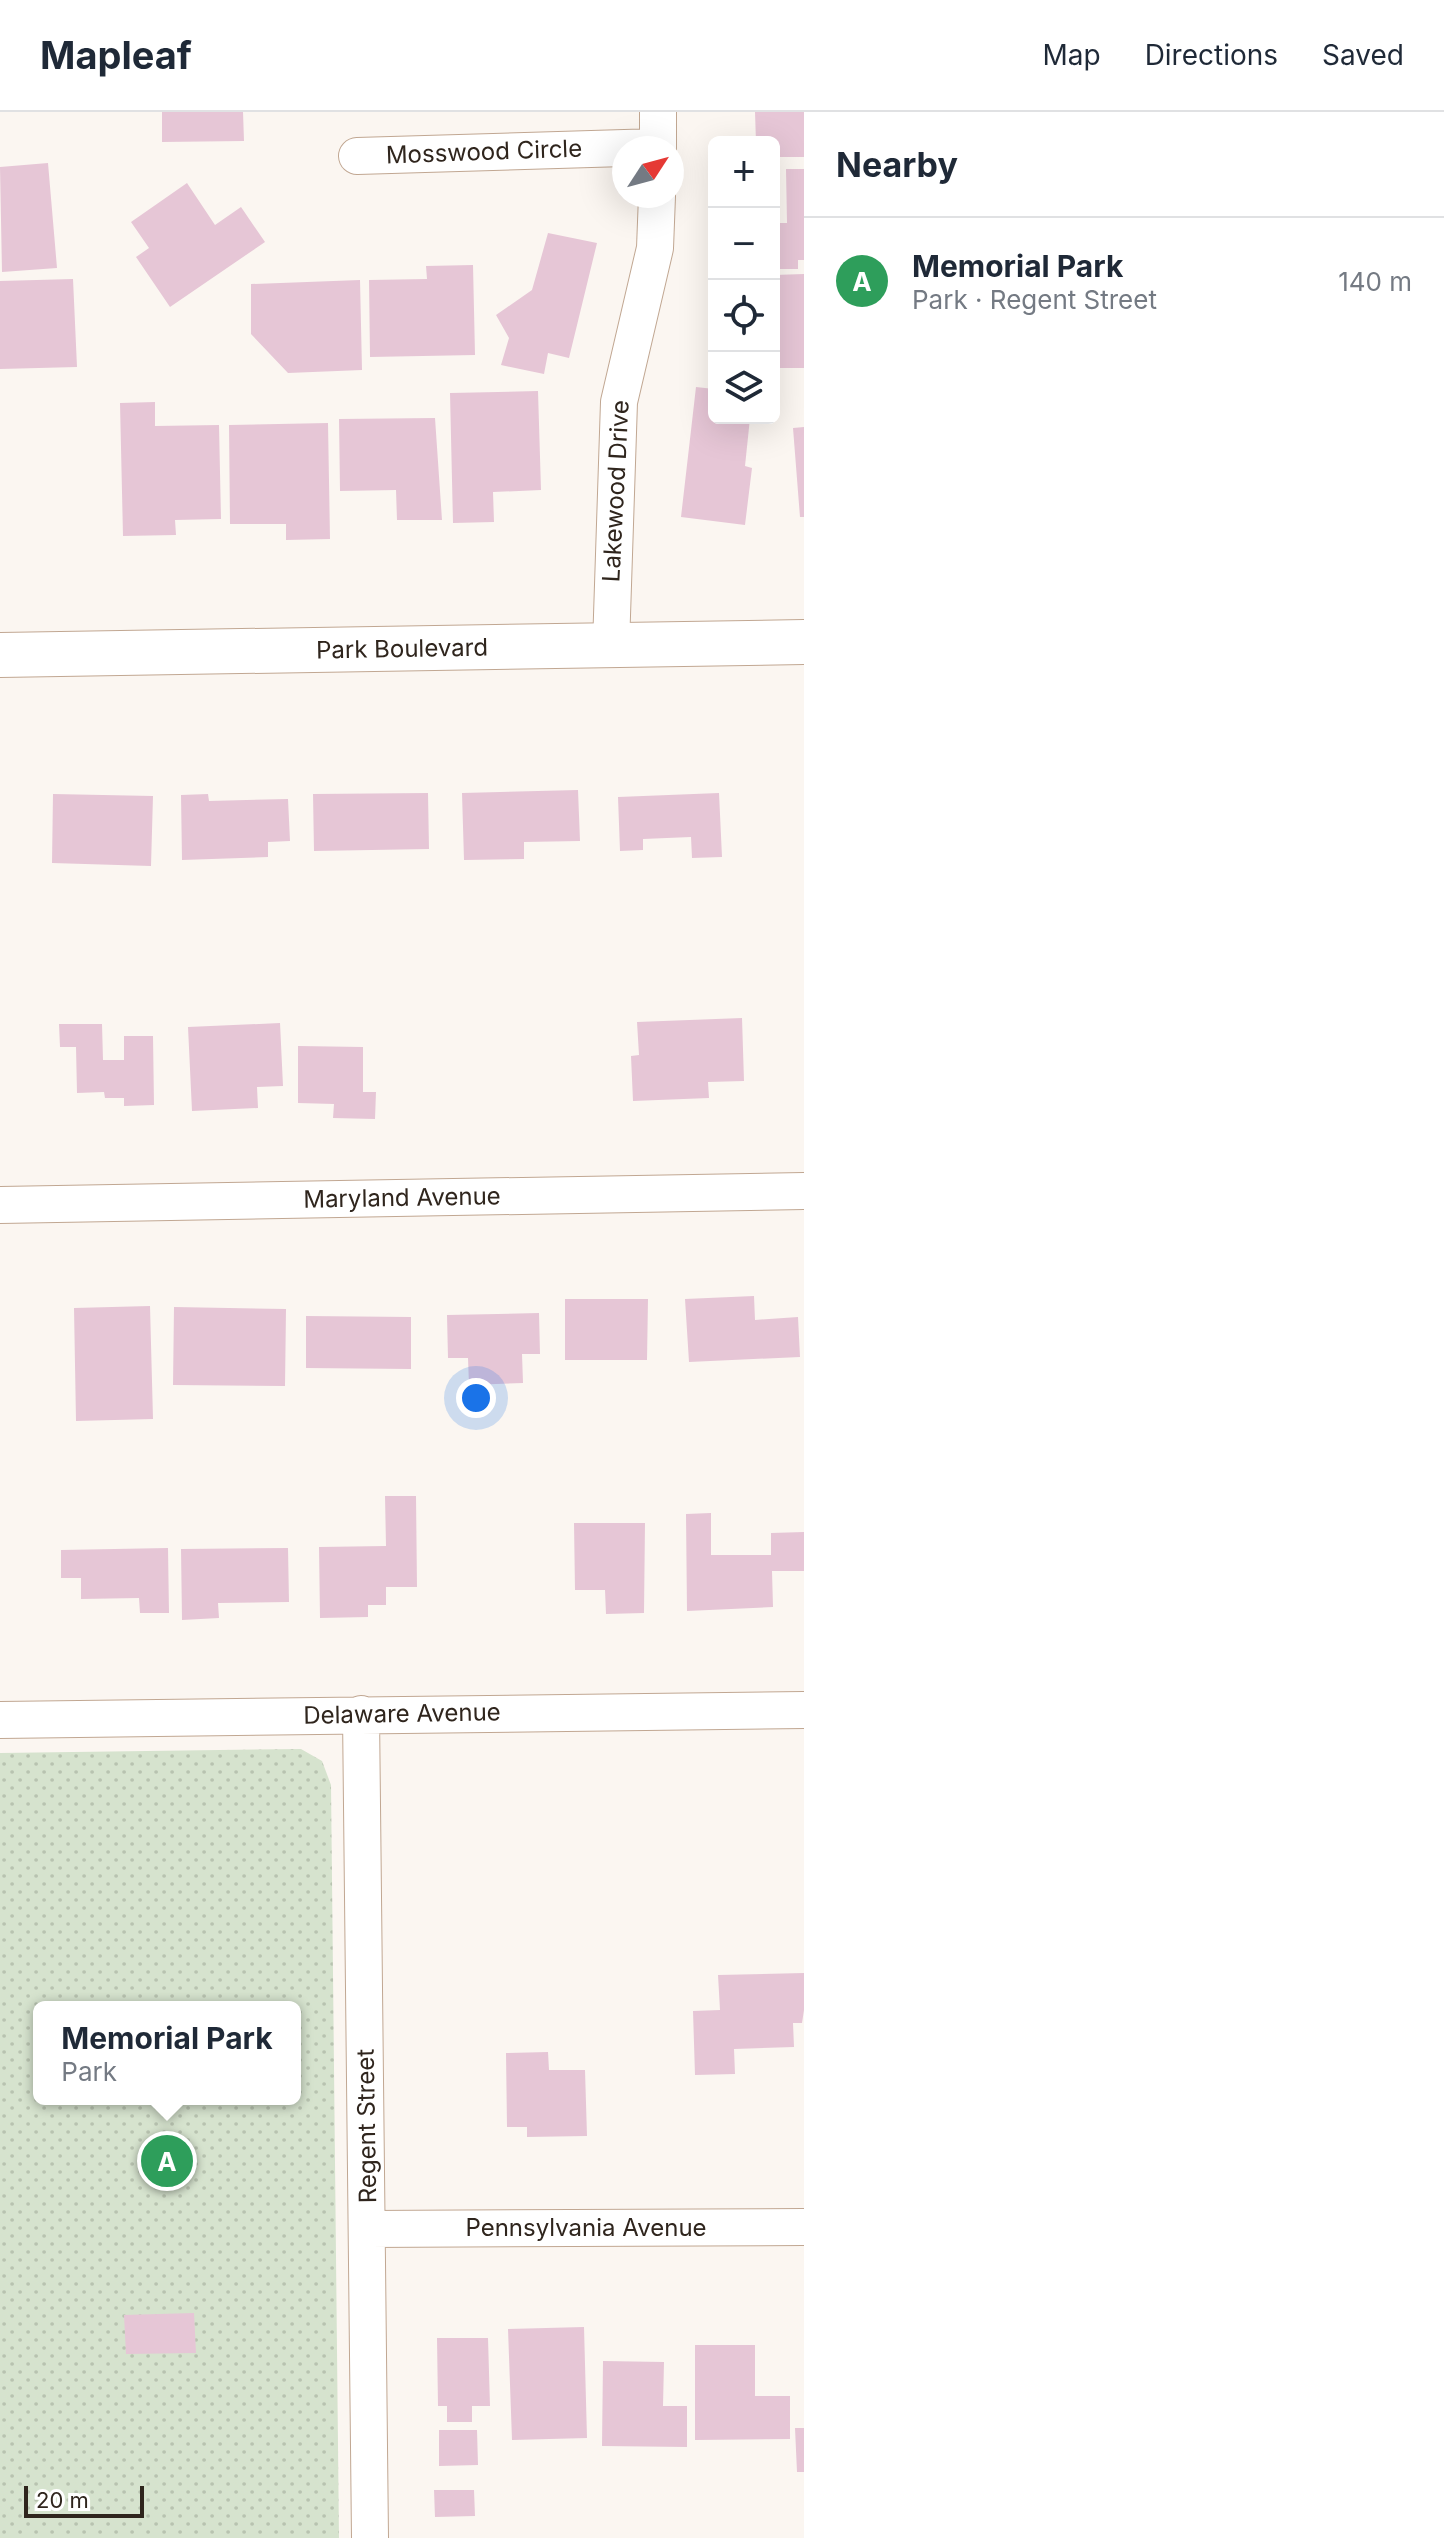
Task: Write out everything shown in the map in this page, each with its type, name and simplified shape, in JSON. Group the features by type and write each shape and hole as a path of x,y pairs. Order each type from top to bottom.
{"street":[{"name":"Mosswood Circle","path":"357,156 612,139"},
{"name":"Lakewood Drive","path":"611,646 619,402 655,248 657,208"},
{"name":"Park Boulevard","path":"0,655 804,642"},
{"name":"Maryland Avenue","path":"0,1205 804,1191"},
{"name":"Delaware Avenue","path":"0,1720 804,1710"},
{"name":"Regent Street","path":"361,1714 370,2538"},
{"name":"Pennsylvania Avenue","path":"369,2229 804,2227"}],"green space":[{"path":"301,1749 322,1761 331,1785 339,2538 0,2538 0,1753"}],"building":[{"path":"162,112 243,112 244,141 162,142"},
{"path":"755,112 804,112 804,157 780,157 780,136 756,136"},
{"path":"48,163 57,268 2,272 0,167"},
{"path":"786,169 804,169 804,260 798,260 798,269 780,269 780,223 787,223"},
{"path":"187,183 215,225 241,207 265,242 170,307 136,257 149,248 131,222"},
{"path":"548,233 597,243 569,358 548,353 544,374 501,365 509,338 496,315 532,290"},
{"path":"473,265 475,355 370,357 369,280 427,279 426,266"},
{"path":"804,274 804,368 780,368 780,275"},
{"path":"73,279 77,367 0,369 0,281"},
{"path":"360,280 362,370 288,373 251,334 251,284"},
{"path":"696,387 708,388 708,424 749,424 745,466 752,468 745,525 681,517"},
{"path":"538,391 541,490 493,492 494,522 453,523 450,393"},
{"path":"155,402 155,426 219,425 221,519 175,520 176,535 123,536 120,403"},
{"path":"435,418 442,520 397,520 396,490 340,491 339,419"},
{"path":"328,423 330,539 286,540 286,524 230,524 229,425"},
{"path":"804,427 804,517 800,517 793,428"},
{"path":"578,790 580,841 524,842 524,859 464,860 462,793"},
{"path":"428,793 429,849 314,851 313,794"},
{"path":"719,793 722,857 692,858 691,837 643,839 643,850 620,851 618,797"},
{"path":"53,794 153,796 151,866 52,863"},
{"path":"208,794 209,801 288,799 290,841 268,842 268,857 182,860 181,795"},
{"path":"742,1018 744,1081 708,1082 709,1098 633,1101 631,1056 639,1055 637,1022"},
{"path":"280,1023 283,1086 257,1087 258,1108 192,1111 188,1027"},
{"path":"59,1024 102,1024 103,1060 124,1060 124,1036 153,1036 154,1105 124,1106 124,1098 105,1098 104,1092 77,1093 76,1047 60,1047"},
{"path":"298,1046 363,1047 363,1092 376,1092 375,1119 333,1118 334,1104 298,1103"},
{"path":"754,1296 755,1320 798,1317 800,1357 689,1362 685,1299"},
{"path":"565,1299 648,1299 647,1360 565,1360"},
{"path":"150,1306 153,1419 76,1421 74,1308"},
{"path":"174,1307 286,1309 285,1386 173,1385"},
{"path":"539,1313 540,1354 522,1354 523,1383 469,1385 468,1358 448,1358 447,1315"},
{"path":"306,1316 411,1317 411,1369 306,1368"},
{"path":"385,1496 416,1496 417,1587 386,1587 386,1605 368,1605 368,1617 320,1618 319,1547 386,1546"},
{"path":"711,1513 711,1555 771,1555 771,1533 804,1532 804,1571 772,1571 773,1607 687,1611 686,1514"},
{"path":"574,1523 645,1523 644,1613 606,1614 605,1590 575,1590"},
{"path":"168,1548 169,1613 140,1613 139,1598 81,1599 81,1578 61,1578 61,1550"},
{"path":"288,1548 289,1602 218,1603 219,1618 182,1620 181,1549"},
{"path":"804,1973 804,2010 802,2023 793,2023 794,2047 734,2049 735,2074 695,2075 693,2011 720,2010 718,1975"},
{"path":"548,2052 549,2070 585,2070 587,2136 527,2137 527,2127 507,2127 506,2053"},
{"path":"194,2313 196,2353 126,2354 124,2315"},
{"path":"584,2327 587,2438 512,2440 508,2329"},
{"path":"437,2338 488,2338 490,2406 472,2406 472,2422 447,2422 447,2406 438,2406"},
{"path":"695,2345 755,2345 755,2396 790,2396 790,2439 695,2440"},
{"path":"603,2361 664,2362 663,2406 687,2406 687,2447 602,2446"},
{"path":"795,2428 804,2428 804,2472 797,2472"},
{"path":"439,2430 477,2430 478,2465 439,2466"},
{"path":"434,2490 474,2490 475,2516 435,2517"}],"place":[{"name":"Memorial Park","path":"167,2161"}]}
